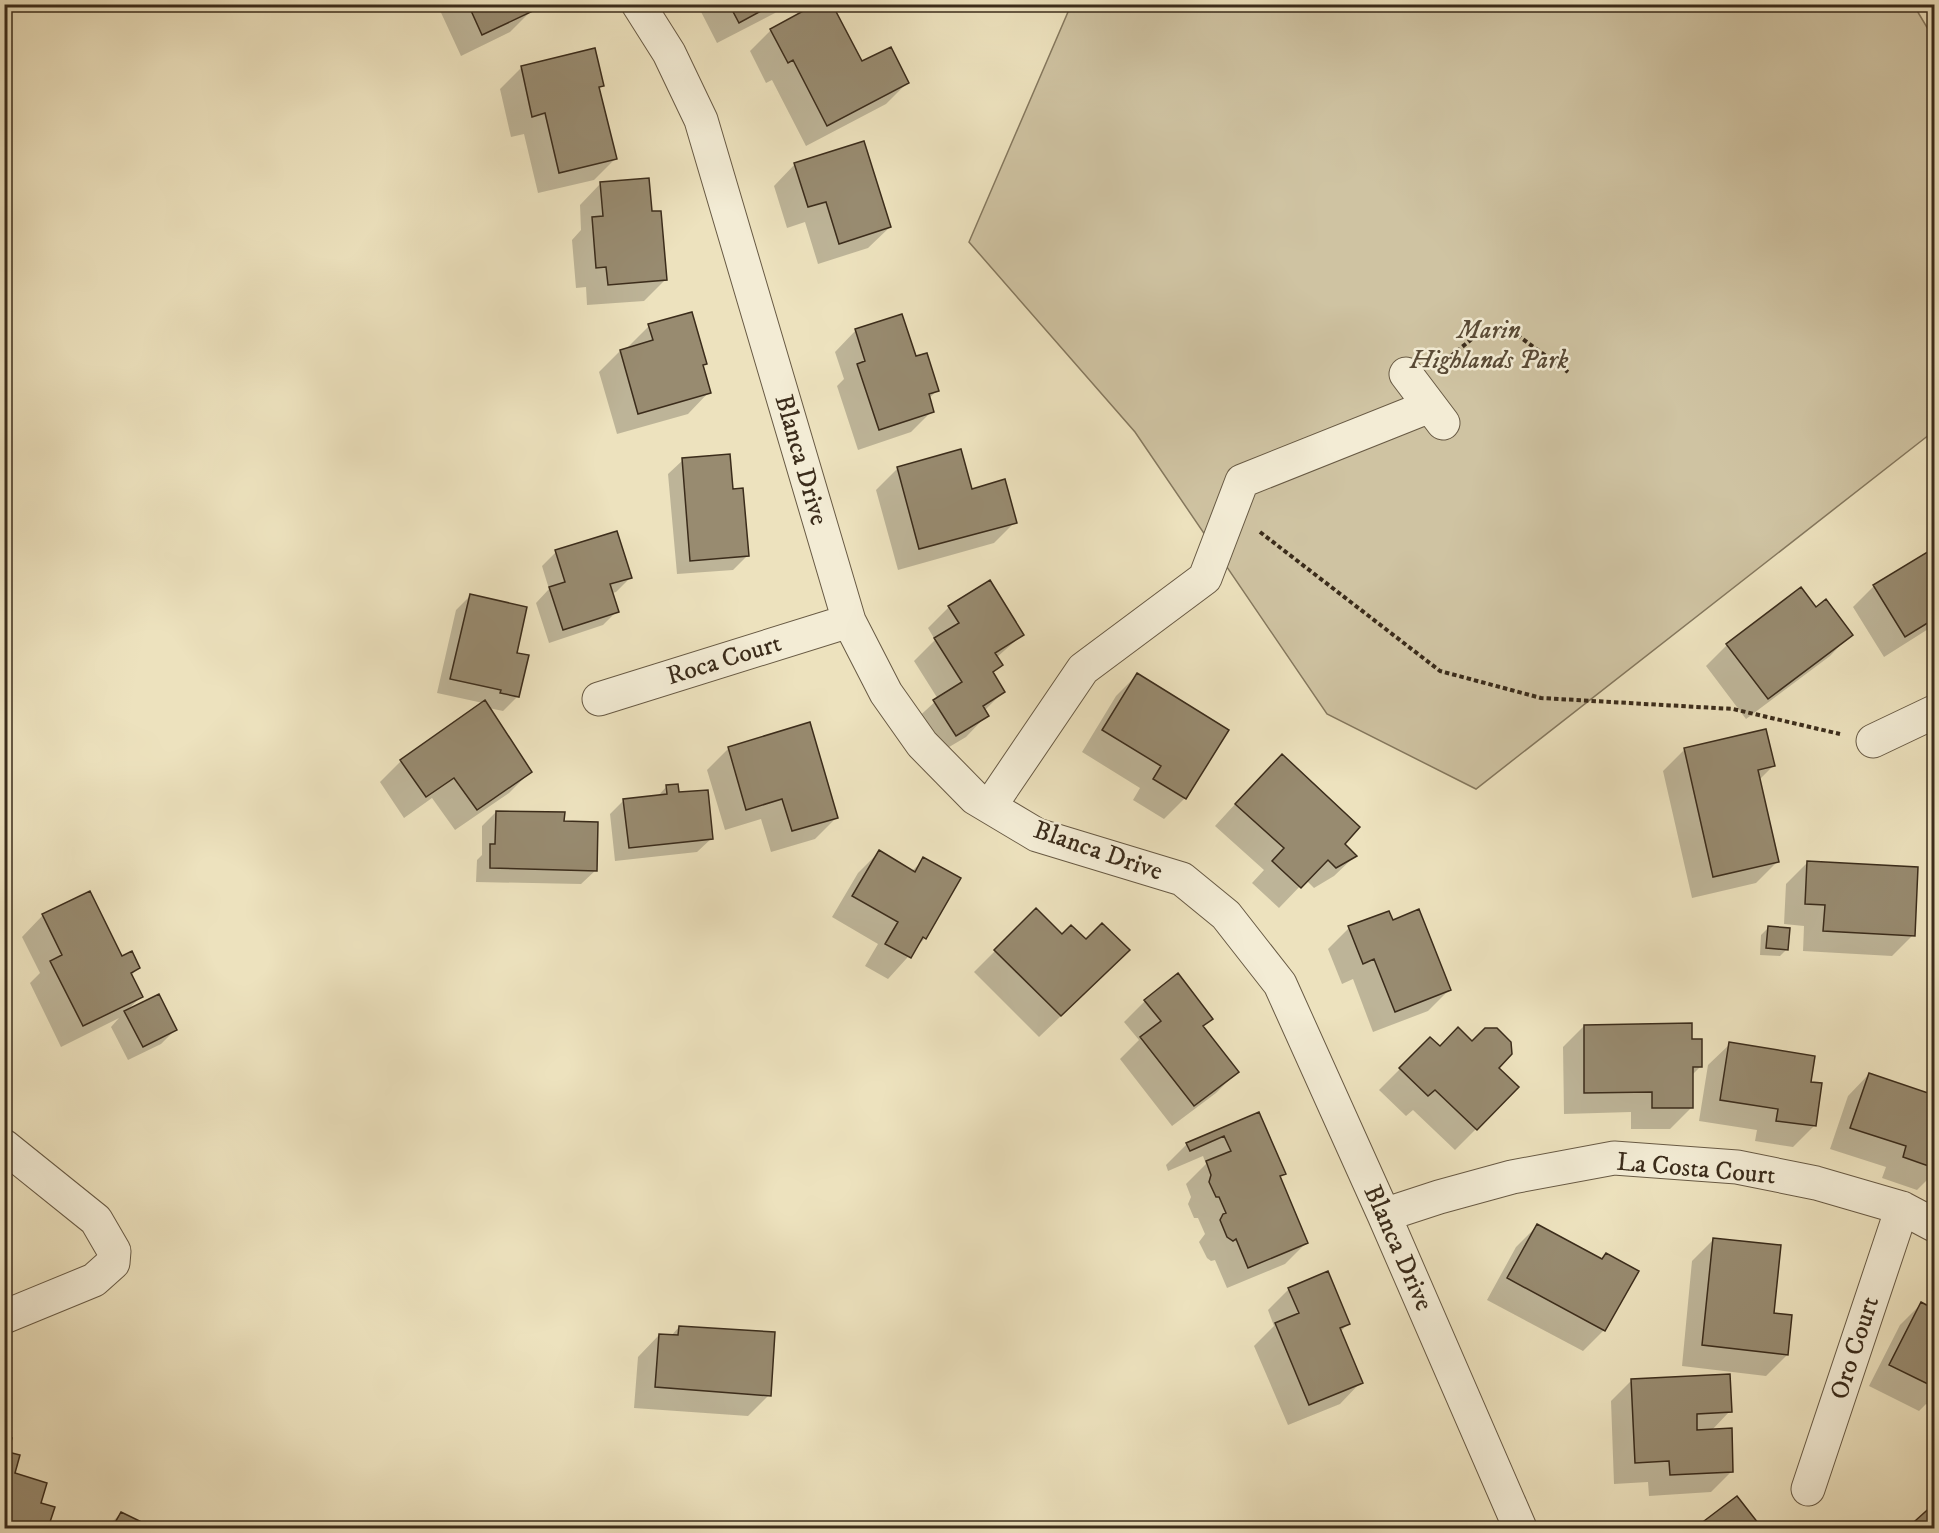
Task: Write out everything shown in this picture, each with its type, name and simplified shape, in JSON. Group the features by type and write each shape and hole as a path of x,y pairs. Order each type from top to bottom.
{"street":[{"name":"Blanca Drive","path":"639,4 669,53 702,120 849,621 886,693 922,744 975,798 1037,835 1182,879 1226,915 1280,984 1384,1215 1520,1528"},
{"path":"990,806 1083,669 1205,578 1240,483 1436,415 1406,374"},
{"name":"Roca Court","path":"599,699 849,621"},
{"path":"1873,741 1935,712"},
{"path":"4,1146 96,1220 114,1251 113,1263 94,1280 4,1317"},
{"name":"La Costa Court","path":"1384,1215 1439,1197 1512,1178 1614,1158 1737,1167 1816,1183 1902,1208 1935,1225"},
{"name":"Oro Court","path":"1808,1489 1902,1208"}],"path":[{"path":"1436,415 1451,356 1473,338 1494,331 1513,332 1568,372"},
{"path":"1240,483 1440,671 1541,698 1733,709 1873,741"}],"green space":[{"name":"Marin Highlands Park","path":"1913,4 1934,39 1934,431 1476,789 1327,714 1135,432 969,242 1071,5"}],"building":[{"path":"468,4 529,4 533,11 482,35"},
{"path":"729,4 774,4 739,23"},
{"path":"816,4 832,4 862,61 891,47 909,83 827,126 793,60 788,63 770,29"},
{"path":"595,48 604,86 599,87 617,159 559,173 545,113 532,117 521,66"},
{"path":"864,141 891,227 839,244 826,202 808,207 794,163"},
{"path":"649,178 652,211 661,211 667,280 608,285 606,267 596,268 592,217 603,216 600,182"},
{"path":"692,312 707,364 703,365 711,393 638,414 620,350 653,340 648,324"},
{"path":"902,314 916,356 927,353 939,391 929,394 934,412 879,430 857,364 865,361 855,329"},
{"path":"961,449 972,489 1005,479 1017,523 919,549 897,467"},
{"path":"730,454 733,489 743,488 749,556 690,561 682,458"},
{"path":"617,531 632,578 610,584 619,612 563,630 549,587 565,582 555,550"},
{"path":"1934,548 1934,619 1905,637 1873,585"},
{"path":"990,580 1024,635 995,653 1003,665 993,672 1005,692 983,706 989,716 956,736 933,700 962,682 934,638 959,623 948,606"},
{"path":"1801,587 1816,607 1826,599 1853,635 1768,699 1726,644"},
{"path":"470,594 527,607 517,653 529,655 519,697 500,693 501,690 450,679"},
{"path":"1137,673 1229,730 1186,799 1153,779 1161,766 1102,730"},
{"path":"485,700 532,772 477,810 454,778 426,797 400,760"},
{"path":"810,722 838,818 792,831 782,799 746,810 728,747"},
{"path":"1766,729 1775,766 1758,770 1779,862 1713,877 1684,748"},
{"path":"1282,754 1360,827 1345,844 1357,856 1336,868 1328,860 1301,888 1272,861 1284,848 1235,804"},
{"path":"678,784 679,792 708,790 713,839 629,848 623,799 667,794 666,785"},
{"path":"496,811 565,812 564,821 598,822 597,871 490,868 490,844 495,844"},
{"path":"879,850 915,872 923,857 961,878 926,939 923,937 911,958 885,944 898,922 852,896"},
{"path":"1807,861 1918,867 1915,936 1823,931 1825,905 1805,904"},
{"path":"90,891 122,956 132,951 140,968 131,973 143,997 83,1026 50,961 62,955 42,914"},
{"path":"1036,908 1062,934 1071,925 1086,939 1102,923 1130,950 1061,1016 994,950"},
{"path":"1419,909 1451,990 1395,1012 1374,959 1363,964 1348,926 1389,911 1393,920"},
{"path":"1768,926 1790,928 1788,950 1766,948"},
{"path":"1178,973 1213,1019 1203,1026 1239,1072 1194,1106 1140,1037 1161,1021 1144,1000"},
{"path":"159,994 177,1030 143,1047 124,1011"},
{"path":"1692,1023 1692,1039 1702,1039 1702,1067 1693,1067 1693,1108 1652,1108 1652,1092 1584,1093 1584,1025"},
{"path":"1458,1027 1472,1041 1485,1028 1497,1028 1511,1042 1512,1054 1499,1068 1519,1087 1477,1130 1435,1090 1428,1096 1399,1068 1430,1037 1440,1046"},
{"path":"1729,1042 1815,1056 1811,1082 1822,1083 1816,1126 1776,1121 1778,1109 1720,1100"},
{"path":"1869,1073 1934,1095 1934,1168 1903,1157 1906,1146 1850,1128"},
{"path":"1259,1112 1286,1174 1280,1176 1308,1243 1248,1268 1236,1239 1233,1241 1227,1237 1220,1220 1226,1213 1209,1182 1211,1175 1206,1161 1231,1151 1224,1136 1190,1151 1186,1143"},
{"path":"1537,1224 1602,1259 1606,1253 1639,1271 1605,1331 1507,1278"},
{"path":"1713,1238 1781,1245 1774,1313 1792,1315 1788,1355 1702,1345"},
{"path":"1328,1271 1350,1324 1340,1328 1363,1383 1309,1405 1275,1323 1299,1313 1288,1288"},
{"path":"1921,1302 1934,1309 1934,1387 1889,1365"},
{"path":"679,1326 775,1332 771,1396 655,1387 659,1334 678,1335"},
{"path":"1730,1374 1732,1412 1697,1414 1697,1430 1732,1428 1733,1472 1670,1475 1669,1461 1635,1463 1631,1379"},
{"path":"4,1436 12,1438 8,1452 20,1455 15,1473 47,1483 41,1503 55,1507 48,1528 4,1528"},
{"path":"1737,1496 1762,1528 1710,1528 1704,1521"},
{"path":"1934,1504 1934,1528 1922,1528 1915,1521"},
{"path":"121,1512 154,1528 112,1528"}]}
